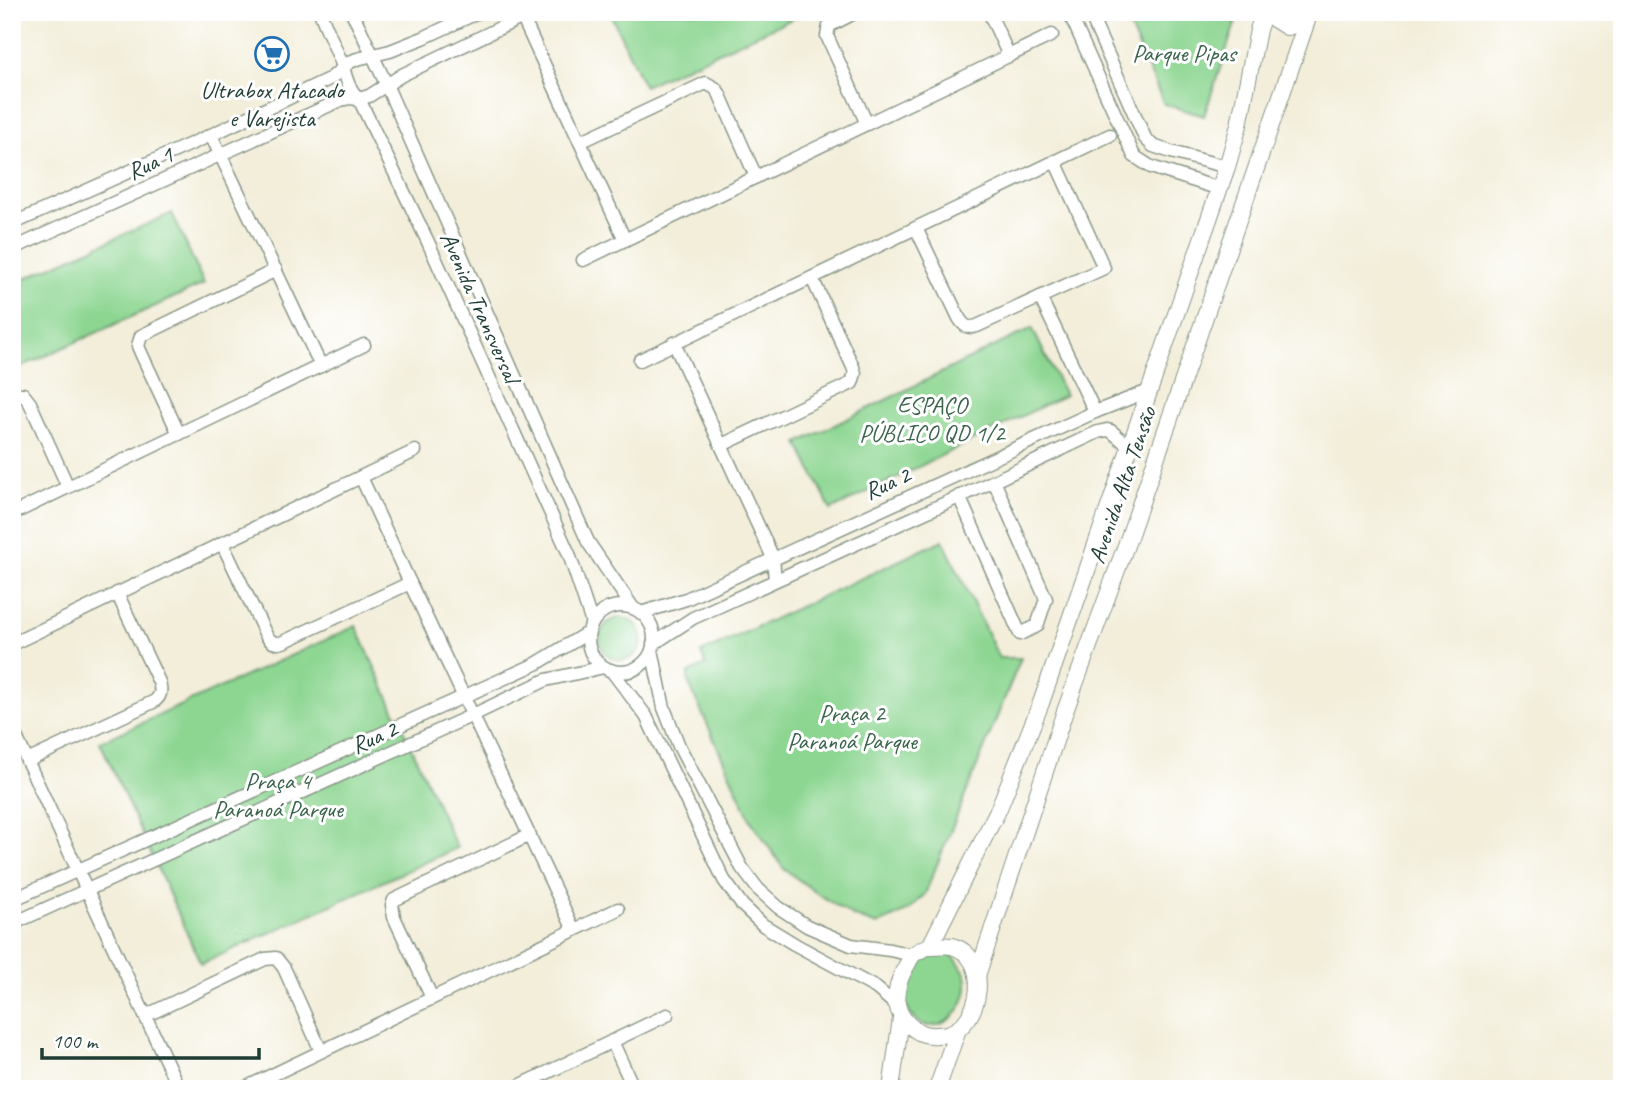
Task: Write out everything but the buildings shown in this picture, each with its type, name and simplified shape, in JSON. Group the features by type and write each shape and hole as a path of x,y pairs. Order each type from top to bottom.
{"street":[{"name":"Avenida Transversal","path":"320,12 343,67 346,81 359,99 428,242 569,554 591,628 591,652 646,716 724,880 742,905 763,925 876,988 899,1012"},
{"name":"Avenida Transversal","path":"352,12 588,542 652,627 664,708 679,746 741,868 778,908 807,926 850,945 912,955"},
{"name":"Rua 1","path":"12,224 331,78 357,59 412,43 480,12"},
{"path":"856,12 829,26 827,36 867,124"},
{"path":"989,12 1009,56"},
{"path":"1069,12 1134,156 1151,167 1220,189"},
{"path":"1089,12 1145,138 1153,146 1227,167"},
{"name":"Avenida Alta Tensão","path":"930,946 999,808 1041,703 1220,189 1239,125 1264,12"},
{"path":"1272,12 1275,19 1287,27 1301,23 1309,12"},
{"name":"Avenida Alta Tensão","path":"978,973 1064,714 1128,540 1309,12"},
{"name":"Rua 1","path":"12,249 341,100 369,96 402,75 525,14"},
{"path":"525,14 625,240"},
{"path":"583,260 1052,35"},
{"path":"580,142 706,83 719,93 756,177"},
{"path":"211,135 321,366"},
{"path":"640,360 1110,135"},
{"path":"916,228 958,318 971,328 1104,268 1055,161"},
{"path":"179,434 138,346 141,336 276,270"},
{"path":"722,445 852,383 855,379 853,367 812,278"},
{"path":"1040,297 1095,412"},
{"path":"674,343 773,558 775,580"},
{"path":"12,514 364,345"},
{"name":"Rua 2","path":"637,610 686,598 1095,412 1151,390"},
{"path":"12,394 23,394 27,398 68,487"},
{"name":"Rua 2","path":"653,647 693,618 1102,430 1111,431 1130,447"},
{"path":"12,643 415,451"},
{"path":"361,477 574,930"},
{"path":"959,496 1020,635 1037,626 1046,599 994,481"},
{"path":"222,543 265,633 272,642 283,642 410,583"},
{"path":"27,761 153,702 161,694 159,682 117,593"},
{"path":"591,628 598,616 606,610 624,606 637,610"},
{"name":"Rua 2","path":"12,900 536,664 591,628"},
{"path":"607,668 621,672 640,666 653,647"},
{"name":"Rua 2","path":"12,924 546,680 607,668"},
{"path":"12,729 178,1089"},
{"path":"432,998 394,917 394,900 530,835"},
{"path":"243,1089 618,909"},
{"path":"891,1089 899,1012 898,987 912,955 930,946 951,946 969,957 978,973 978,994 966,1021 958,1029 948,1034 927,1036 917,1032 899,1012"},
{"path":"145,1016 265,959 276,958 284,968 321,1051"},
{"path":"513,1089 667,1015"},
{"path":"937,1089 958,1029"},
{"path":"612,1041 634,1089"}],"green space":[{"path":"623,12 807,12 644,86 612,17"},
{"name":"Parque Pipas","path":"1123,12 1239,12 1204,116 1164,104"},
{"path":"172,213 204,284 12,371 12,284"},
{"name":"ESPAÇO PÚBLICO QD 1/2","path":"1032,328 1065,395 831,510 798,443"},
{"name":"Praça 2 Paranoá Parque","path":"943,540 999,658 1021,658 925,894 909,910 877,925 853,916 784,869 751,821 688,678 689,673 706,665 701,653"},
{"path":"621,618 636,624 642,639 636,654 621,660 606,654 600,639 606,624"},
{"name":"Praça 4 Paranoá Parque","path":"356,626 457,848 201,964 100,742"},
{"path":"934,953 949,954 958,962 967,981 967,990 961,1007 955,1014 949,1020 933,1026 922,1024 911,1015 905,1001 905,987 915,966"}],"place":[{"name":"Ultrabox Atacado e Varejista","path":"272,54"}]}
